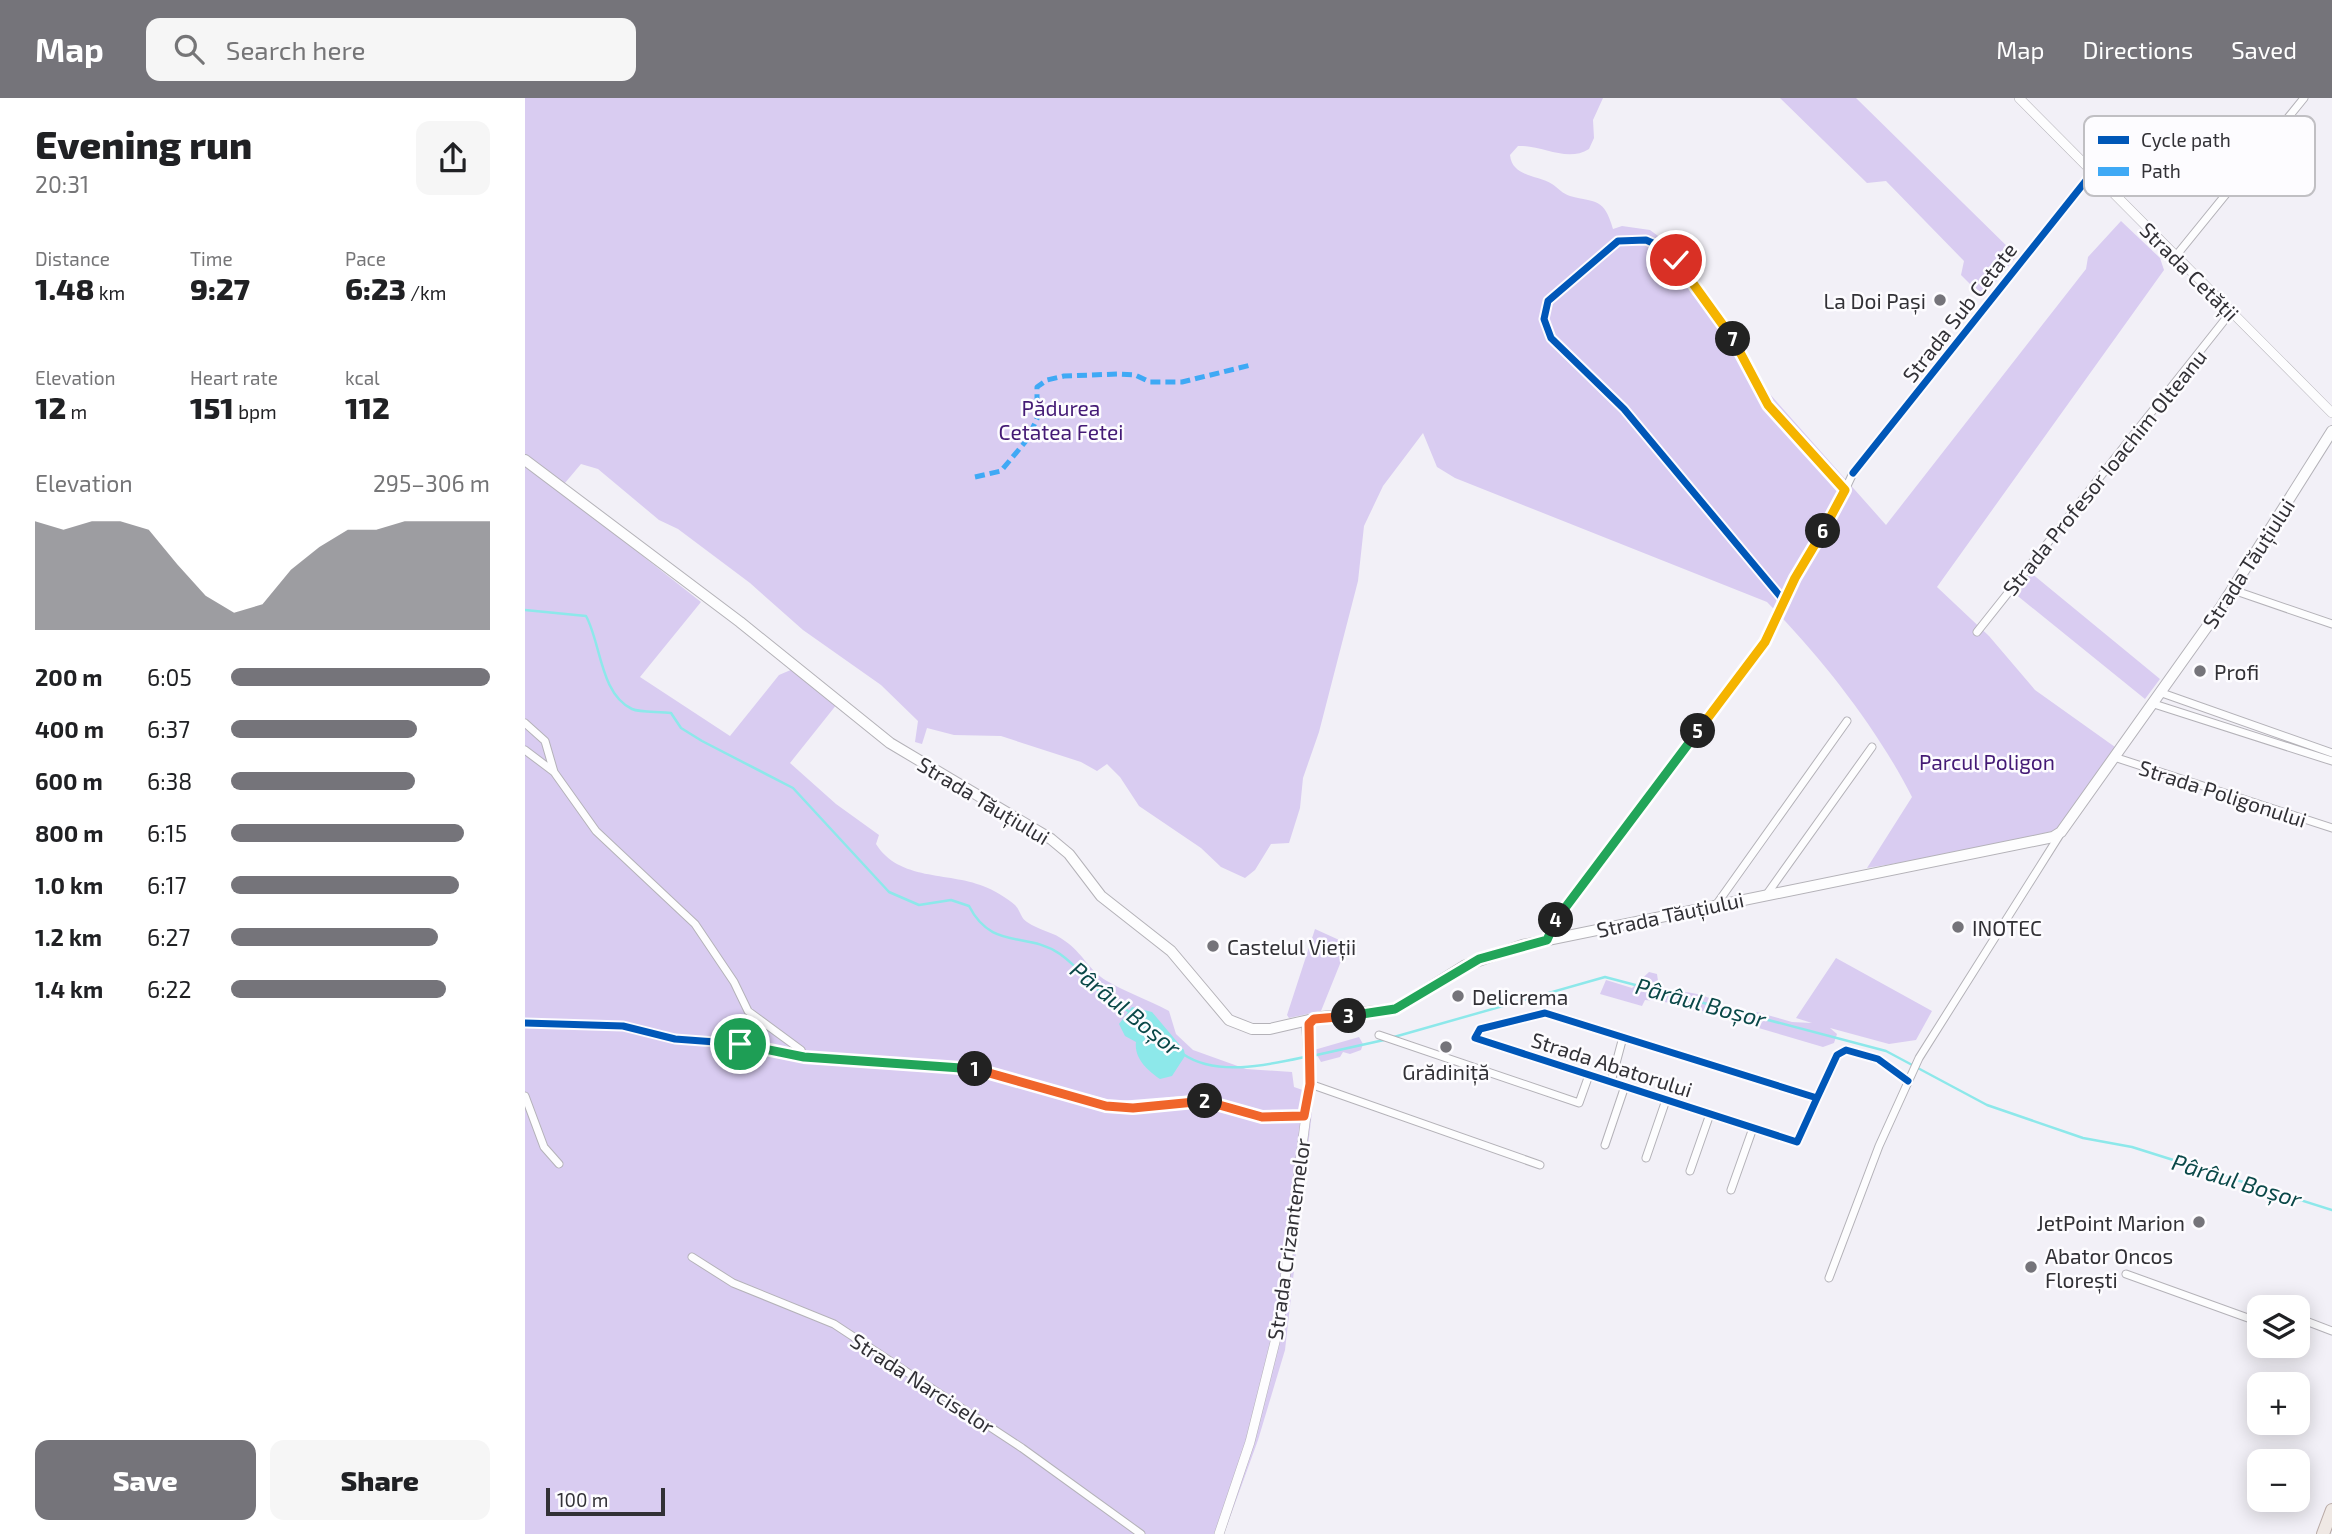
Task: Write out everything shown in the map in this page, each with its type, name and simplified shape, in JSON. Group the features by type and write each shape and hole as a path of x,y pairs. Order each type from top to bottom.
{"main road":[{"name":"Strada Tăuțiului","path":"525,460 740,622 890,743 1051,839 1069,854 1101,896 1171,951 1234,1024 1252,1029 1270,1029 1395,1009 1479,959 1547,940 2043,841 2061,832 2233,590 2332,430"},
{"path":"2323,1534 2332,1510"}],"street":[{"name":"Strada Cetății","path":"2019,98 2084,165"},
{"path":"2289,116 2304,98"},
{"name":"Strada Sub Cetate","path":"1547,940 1571,900 1765,642 1795,578 1853,473 2084,183"},
{"name":"Strada Cetății","path":"2115,196 2332,413"},
{"path":"2175,257 2224,196"},
{"path":"1785,602 1623,409 1551,338 1543,319 1548,301 1618,241 1646,240 1666,249 1737,345 1768,405 1845,490"},
{"name":"Strada Profesor Ioachim Olteanu","path":"1977,632 2231,312"},
{"path":"2233,590 2332,625"},
{"path":"2162,693 2332,753"},
{"path":"2154,704 2332,761"},
{"path":"1716,905 1847,721"},
{"path":"525,723 545,741 554,772"},
{"path":"1767,894 1872,747"},
{"path":"525,750 554,772 596,831 695,924 734,982 748,1011 801,1050 804,1057"},
{"name":"Strada Poligonului","path":"2114,757 2332,828"},
{"path":"1829,1278 1909,1077 2061,832"},
{"name":"Strada Abatorului","path":"1817,1098 1545,1013 1480,1029 1475,1038 1797,1142 1837,1055 1846,1050 1878,1059 1909,1077"},
{"path":"525,1023 623,1026 675,1039 729,1043 804,1057 974,1069 1010,1076 1106,1106 1133,1108 1200,1100 1262,1117 1304,1116"},
{"name":"Strada Crizantemelor","path":"1219,1534 1250,1442 1279,1326 1310,1084 1309,1024"},
{"name":"Strada Abatorului","path":"1379,1035 1579,1103 1589,1075"},
{"path":"1611,1082 1623,1037"},
{"path":"1310,1084 1540,1165"},
{"path":"1605,1145 1625,1086"},
{"path":"525,1096 544,1147 559,1164"},
{"path":"1646,1158 1666,1100"},
{"path":"1690,1171 1710,1114"},
{"path":"1731,1190 1753,1128"},
{"name":"Strada Narciselor","path":"692,1257 733,1283 834,1324 1022,1448 1141,1534"},
{"path":"2126,1274 2247,1318"},
{"path":"2310,1323 2332,1331"}],"green space":[{"path":"525,98 1603,98 1593,120 1594,138 1589,149 1581,153 1563,154 1518,146 1510,155 1515,168 1552,184 1567,195 1593,201 1603,207 1613,229 1622,226 1650,230 1677,250 1769,393 1886,525 2086,269 2088,257 2121,221 2160,258 2164,270 1937,587 1989,636 2035,690 2115,747 2057,830 1955,854 1867,868 1912,797 1882,745 1847,695 1808,646 1767,602 1455,478 1437,467 1423,433 1383,486 1364,526 1358,581 1319,732 1303,778 1300,808 1289,843 1271,844 1255,870 1245,878 1221,867 1201,848 1139,806 1120,777 1107,764 1097,771 1081,762 1001,736 954,735 927,728 922,744 915,742 918,721 881,685 803,630 750,583 678,529 659,520 598,469 581,464 559,490 701,602 640,677 730,736 779,675 793,669 837,704 790,763 836,804 879,835 876,844 886,856 911,870 969,882 995,891 1015,905 1025,921 1071,945 1101,977 1169,1011 1176,1034 1193,1050 1246,1069 1292,1072 1294,1087 1314,1094 1285,1350 1258,1440 1224,1534 525,1534"},
{"path":"1780,98 1856,98 2017,256 1983,297 1961,275 1964,261 1886,181 1867,183"},
{"path":"2031,573 2160,679 2145,699 2014,593"},
{"path":"1315,929 1348,944 1321,1011 1289,1018 1287,1015"},
{"path":"1836,958 1932,1011 1916,1040 1889,1044 1830,1028 1837,1034 1834,1043 1823,1047 1745,1024 1747,1017 1757,1012 1792,1022 1812,1023 1796,1018"},
{"path":"1649,972 1657,974 1658,981 1668,992 1684,992 1712,999 1731,1015 1722,1018 1714,1012 1687,1010 1673,1003 1645,1000 1642,1006 1600,994 1606,980 1632,988"},
{"path":"1359,1037 1363,1044 1361,1050 1350,1054 1343,1052 1340,1057 1321,1062 1314,1050"}],"water":[{"path":"1132,1007 1152,1012 1184,1050 1185,1056 1172,1076 1160,1079 1150,1072 1139,1058 1136,1042 1125,1036 1119,1024"}],"waterway":[{"name":"Pârâul Boșor","path":"525,610 586,616 607,680 621,702 636,710 671,713 681,728 702,741 793,788 889,892 919,905 951,900 969,906 978,920 999,935 1048,947 1060,954 1112,1002 1131,1013"},
{"name":"Pârâul Boșor","path":"1394,1037 1605,977 1886,1051 1987,1105 2083,1138 2132,1147 2332,1210"},
{"name":"Pârâul Boșor","path":"1312,1056 1384,1040"},
{"name":"Pârâul Boșor","path":"1183,1054 1196,1061 1226,1067 1259,1066 1305,1057"}],"marked path":[{"path":"975,477 1001,471 1026,441 1037,419 1037,387 1047,380 1064,376 1117,374 1135,375 1150,382 1182,382 1251,365"}],"cycle path":[{"path":"1853,473 2084,183"},
{"path":"1785,602 1624,409 1551,338 1544,319 1548,301 1618,241 1646,240 1666,249 1737,345 1768,405 1845,490"},
{"path":"1817,1098 1797,1142 1475,1038 1480,1029 1545,1013 1817,1098 1837,1055 1846,1050 1878,1059 1908,1081"},
{"path":"525,1023 623,1026 675,1039 729,1043 804,1057 974,1069 1114,1107 1200,1100 1262,1117 1304,1117"}],"place":[{"name":"La Doi Pași","path":"1940,300"},
{"name":"Profi","path":"2200,671"},
{"name":"INOTEC","path":"1958,927"},
{"name":"Castelul Vieții","path":"1213,946"},
{"name":"Delicrema","path":"1458,996"},
{"name":"Grădiniță","path":"1446,1047"},
{"name":"JetPoint Marion","path":"2199,1222"},
{"name":"Abator Oncos Florești","path":"2031,1267"}],"route":[{"path":"740,1044 804,1057 927,1067 963,1067 1010,1076 1106,1106 1133,1108 1200,1100 1262,1117 1304,1116 1310,1084 1307,1032 1314,1019 1395,1009 1479,959 1547,940 1556,921 1609,848 1765,642 1795,578 1832,518 1845,490 1768,405 1737,345 1676,260"}],"park label":[{"name":"Pădurea Cetatea Fetei","path":"1061,419"},
{"name":"Parcul Poligon","path":"1987,761"}]}
